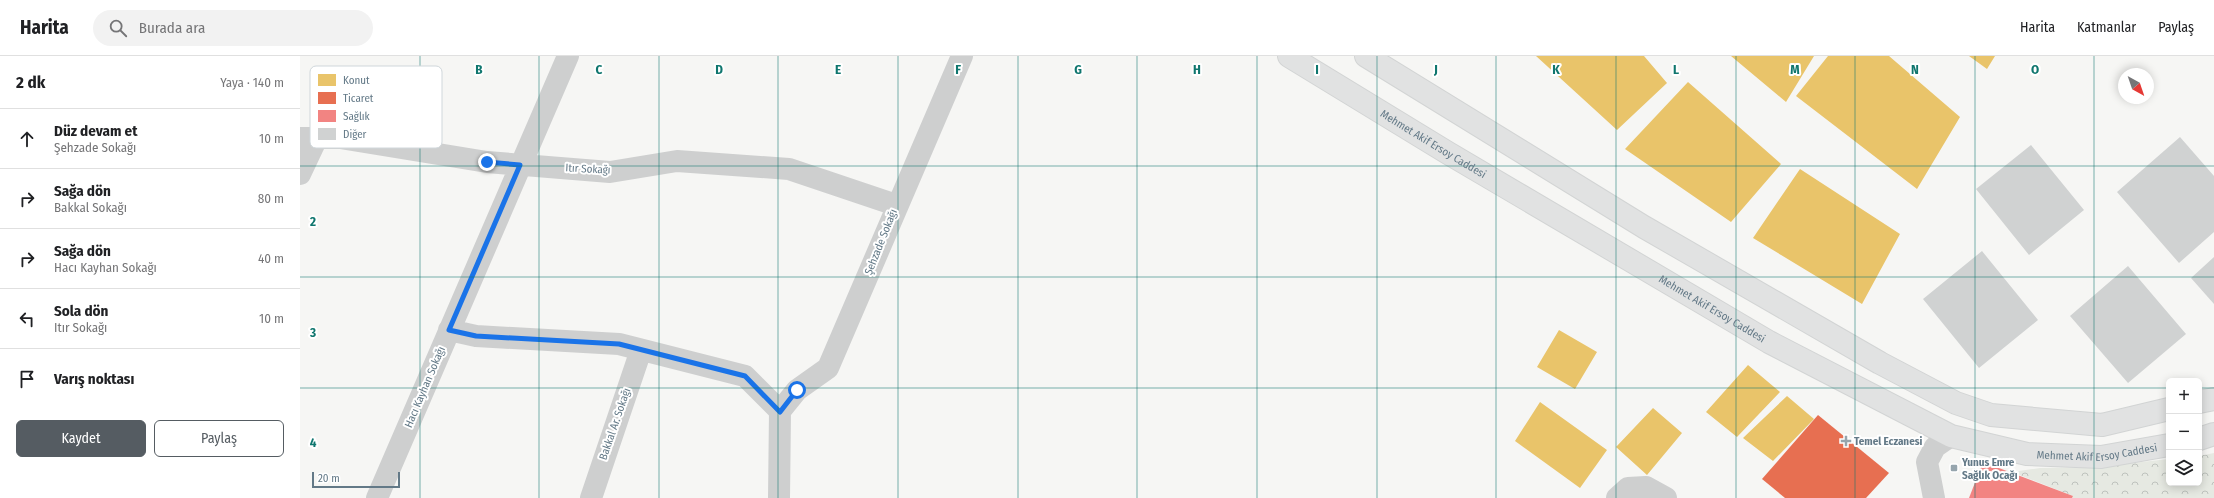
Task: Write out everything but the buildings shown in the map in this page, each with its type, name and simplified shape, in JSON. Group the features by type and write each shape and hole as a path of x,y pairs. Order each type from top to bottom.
{"main road":[{"name":"Mehmet Akif Ersoy Caddesi","path":"1289,56 1448,154 1769,342 1951,436 2027,454 2101,457 2166,446"},
{"path":"1366,56 1644,227 1873,359 1956,403 1992,414 2102,425 2166,410"},
{"path":"2202,401 2214,399"},
{"path":"1951,436 1956,403"},
{"path":"2202,438 2214,434"}],"street":[{"name":"Hacı Kayhan Sokağı","path":"377,498 568,56"},
{"name":"Şehzade Sokağı","path":"780,412 797,390 828,368 896,205 918,160 962,56"},
{"path":"300,174 308,138"},
{"name":"Itır Sokağı","path":"401,148 487,162 610,172 677,161 789,169 896,205"},
{"path":"449,330 476,336 619,344 745,376 780,412 779,498"},
{"name":"Bakkal Ar. Sokağı","path":"591,498 641,350"},
{"path":"1934,498 1927,462 1935,446 1951,436"},
{"path":"1617,498 1628,488 1646,487 1666,498"}],"green space":[{"path":"2214,453 2214,498 2072,498 2073,496 2012,472 2040,468 2096,467 2166,459 2166,486 2202,486 2202,455"}],"place":[{"name":"Temel Eczanesi","path":"1846,441"},
{"name":"Yunus Emre Sağlık Ocağı","path":"1954,468"}],"route":[{"path":"487,162 520,165 449,330 476,336 619,344 745,376 780,412 797,390"}]}
